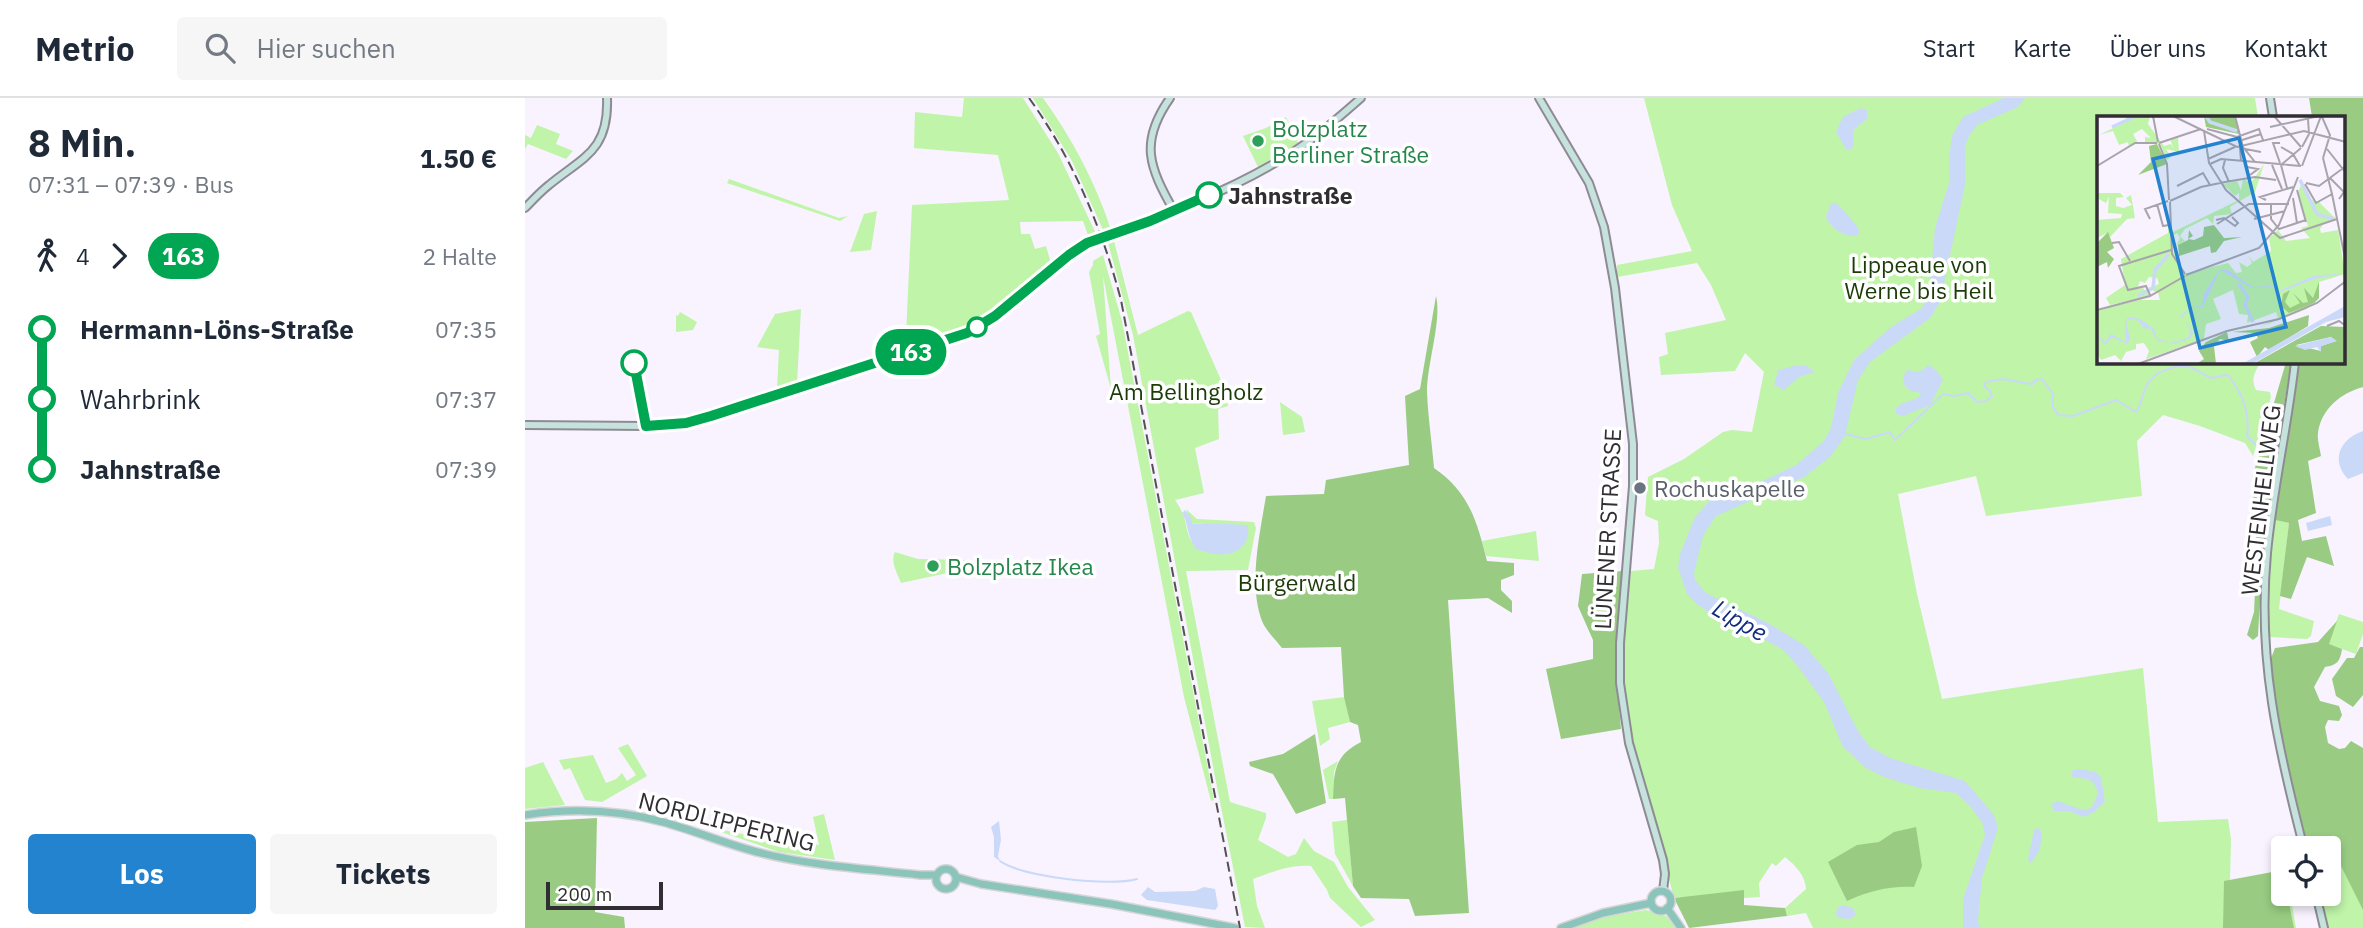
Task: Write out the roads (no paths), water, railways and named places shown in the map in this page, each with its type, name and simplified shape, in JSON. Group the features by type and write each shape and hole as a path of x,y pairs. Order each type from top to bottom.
{"main road":[{"path":"525,208 549,184 577,165 594,148 604,127 607,98"},
{"path":"1170,98 1152,130 1149,150 1154,173 1174,211"},
{"path":"525,425 646,426 686,423 967,333 980,326 1087,243 1174,211 1287,156 1361,98"},
{"name":"LÜNENER STRASSE","path":"1539,98 1589,183 1604,227 1615,288 1633,444 1633,486 1620,643 1620,683 1629,743 1664,864 1663,891"},
{"path":"2270,98 2273,116"},
{"name":"WESTENHELLWEG","path":"2295,364 2267,553 2264,622 2273,717 2301,836"},
{"name":"NORDLIPPERING","path":"525,815 565,811 622,814 662,822 787,859 937,878"},
{"path":"956,880 954,872 948,869 942,870 937,878 940,887 945,889 956,880 1120,906 1235,928"},
{"path":"1663,891 1671,899 1667,908 1659,911 1651,903 1653,895 1663,891"},
{"path":"1561,928 1602,912 1651,903"},
{"path":"2318,906 2323,928"},
{"path":"1667,908 1681,928"}],"water":[{"name":"Lippe","path":"2004,98 2025,98 2018,107 1977,125 1965,146 1965,185 1940,302 1930,318 1870,362 1858,380 1845,436 1830,457 1804,477 1716,516 1703,536 1694,573 1695,580 1706,593 1768,623 1804,645 1828,673 1858,731 1870,747 1890,758 1965,781 1994,815 1998,828 1982,878 1978,920 1980,928 1963,928 1963,899 1985,835 1982,822 1970,806 1956,793 1919,788 1866,768 1843,747 1824,702 1783,650 1759,636 1720,620 1697,604 1687,594 1678,568 1680,554 1695,517 1712,498 1767,479 1796,465 1824,441 1831,428 1838,393 1854,360 1891,327 1922,308 1929,293 1935,228 1950,180 1952,136 1963,117"},
{"path":"1861,108 1867,110 1867,119 1853,130 1854,145 1851,149 1846,149 1836,132 1843,117"},
{"path":"1831,203 1837,203 1860,233 1856,236 1847,235 1831,225 1826,217"},
{"path":"1798,365 1807,366 1815,372 1799,377 1784,390 1774,385 1778,370"},
{"path":"1929,365 1943,380 1930,405 1903,416 1896,414 1899,405 1921,395 1905,385 1903,380 1907,370 1919,372"},
{"path":"2363,431 2363,473 2348,479 2340,465 2340,451 2348,439"},
{"path":"1185,510 1192,524 1247,525 1246,541 1236,551 1224,554 1196,549 1182,513"},
{"path":"2330,516 2332,525 2308,531 2306,523"},
{"path":"2073,770 2096,772 2101,777 2105,802 2084,817 2069,811 2054,811 2051,804 2058,801 2082,810 2088,810 2093,805 2098,793 2091,780 2071,776"},
{"path":"999,821 1000,861 994,857 991,827"},
{"path":"2038,828 2041,831 2041,844 2030,863 2028,859 2034,830"},
{"path":"1148,887 1155,892 1195,891 1204,887 1215,889 1218,906 1215,910 1147,900 1141,895"},
{"path":"1842,905 1853,908 1856,915 1850,919 1839,918 1837,909"}],"waterway":[{"path":"1846,434 1866,439 1890,432 1895,440 1943,394 1954,396 1968,393 1977,402 1986,401 1992,396 1984,386 1986,382 2002,379 2032,384 2042,379 2053,394 2053,407 2058,415 2073,416 2116,400 2136,412 2150,380 2167,369 2186,367 2212,378 2229,376 2244,404 2247,436 2255,444 2270,450"},
{"path":"1000,861 1027,872 1067,879 1107,882 1137,879"}],"railway":[{"path":"1029,98 1059,145 1084,195 1105,247 1121,300 1240,928"}],"place":[{"name":"Bolzplatz Berliner Straße","path":"1258,141"},
{"name":"Jahnstraße","path":"1209,195"},
{"name":"Rochuskapelle","path":"1640,488"},
{"name":"Bolzplatz Ikea","path":"933,566"}],"park label":[{"name":"Lippeaue von Werne bis Heil","path":"1919,277"},
{"name":"Am Bellingholz","path":"1186,391"},
{"name":"Bürgerwald","path":"1297,582"}]}
